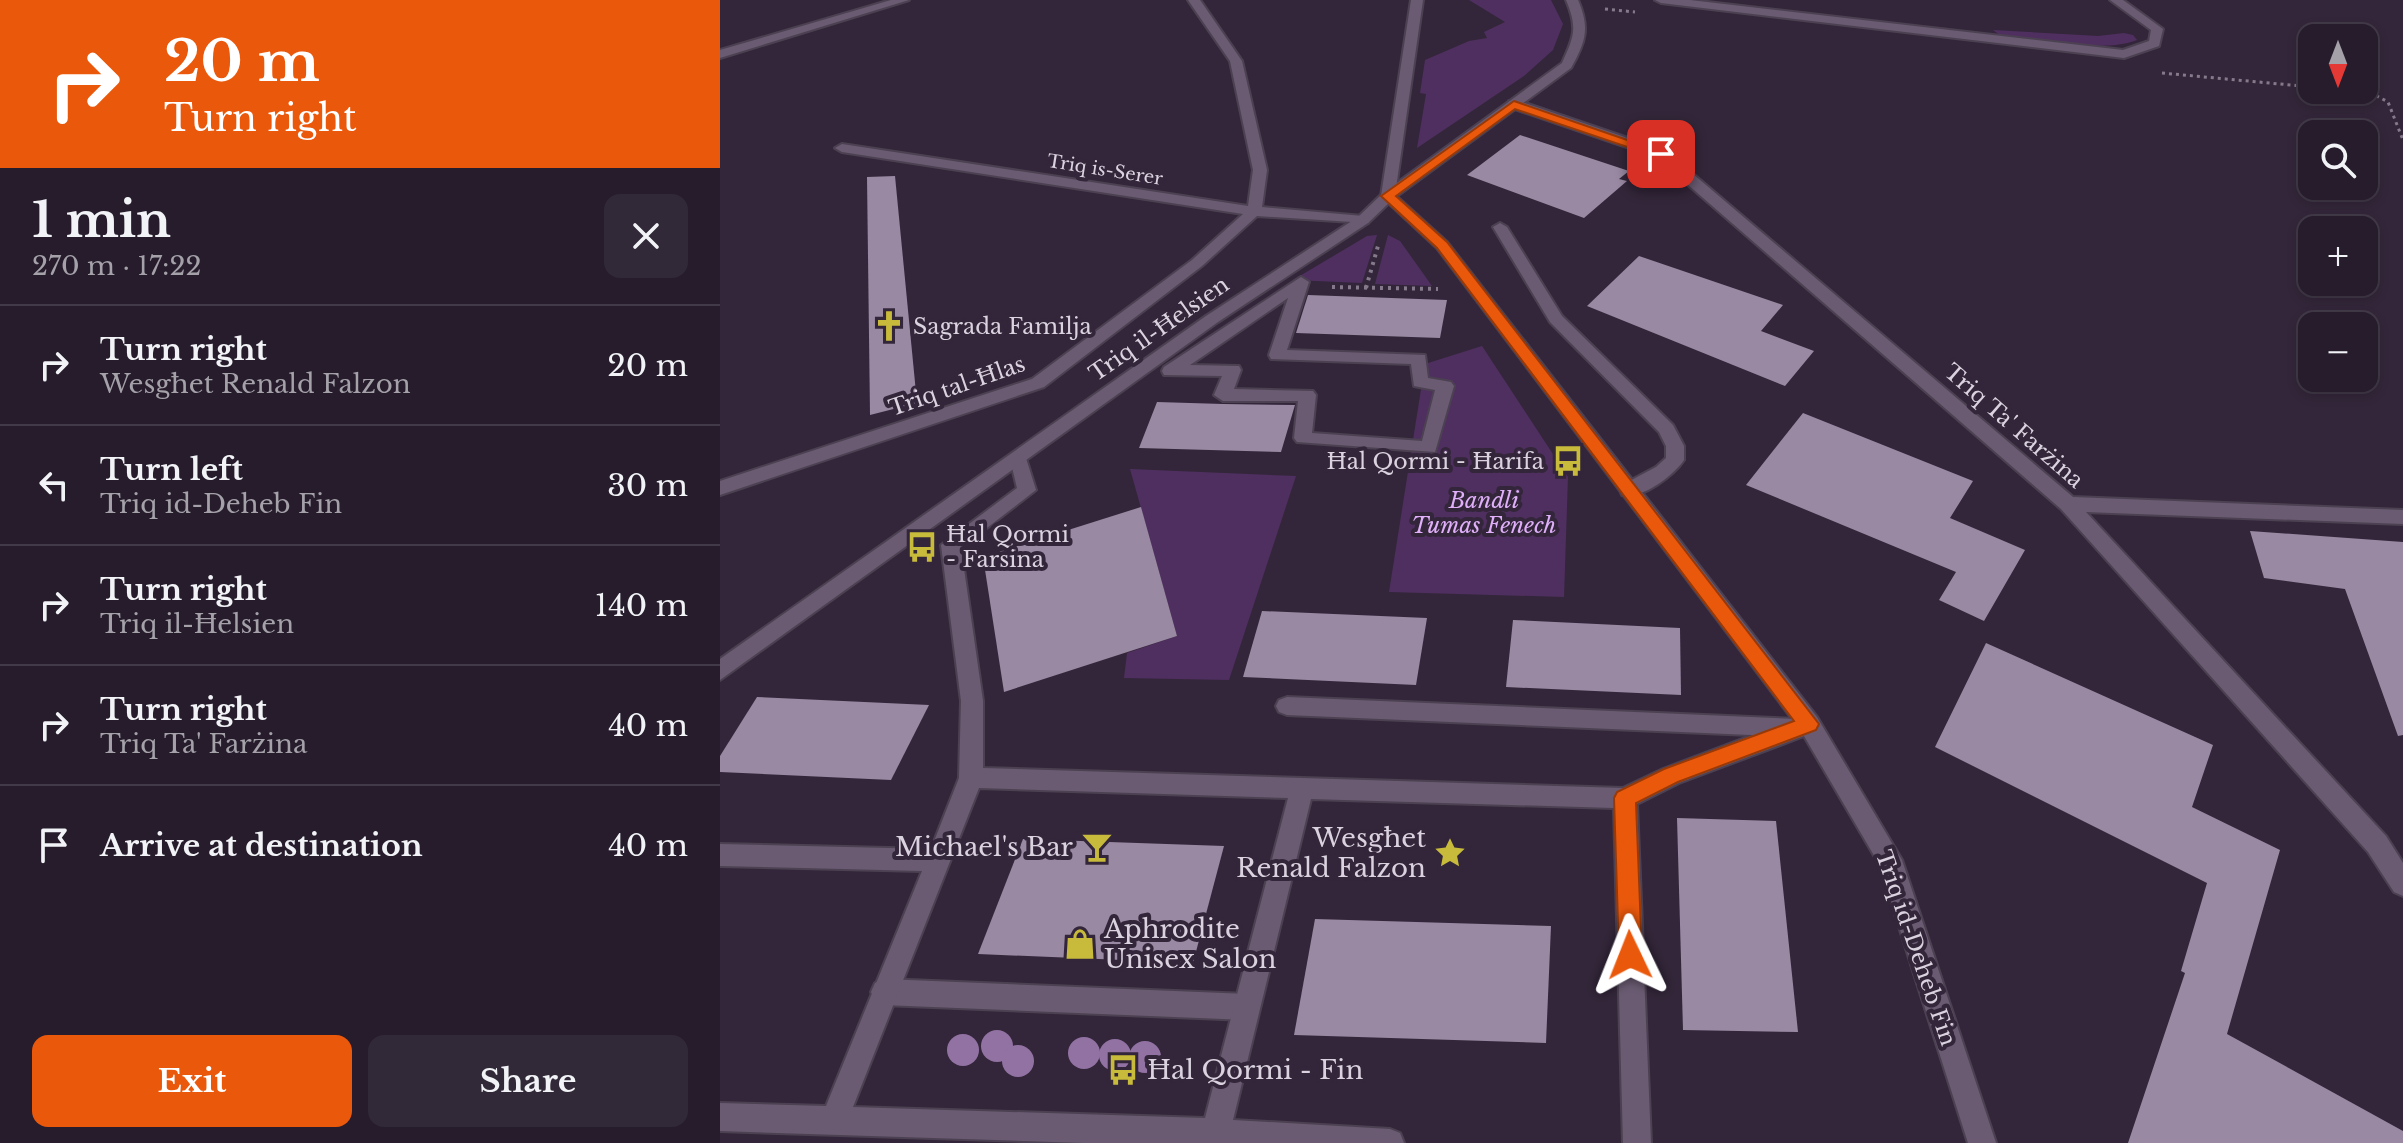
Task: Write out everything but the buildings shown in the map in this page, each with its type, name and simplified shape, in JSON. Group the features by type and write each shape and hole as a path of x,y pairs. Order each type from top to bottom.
{"street":[{"path":"720,54 903,0"},
{"path":"1194,0 1236,61 1260,170 1254,211"},
{"path":"1388,196 1417,0"},
{"name":"Triq il-Ħelsien","path":"720,671 1212,319 1363,220 1388,196 1567,65 1580,37 1580,18 1572,0"},
{"path":"1661,0 2124,54 2155,43 2157,29 2116,0"},
{"name":"Triq Ta' Farżina","path":"1514,104 1661,154 2068,504 2377,844 2403,884"},
{"name":"Triq is-Serer","path":"842,148 1254,211 1363,220"},
{"name":"Triq id-Deheb Fin","path":"1388,196 1442,245 1629,490 1802,726 1890,860 1982,1143"},
{"name":"Triq tal-Ħlas","path":"720,490 1038,383 1197,263 1254,211"},
{"path":"1500,227 1556,319 1667,429 1675,446 1675,460 1663,472 1629,490"},
{"path":"1301,282 1299,286 1277,355 1419,359 1420,382 1445,386 1429,448 1303,438 1307,395 1223,395 1233,370 1170,371 1301,282"},
{"path":"1212,319 1235,326"},
{"path":"833,1123 971,778 972,701 951,545 1027,490 1019,459"},
{"path":"2068,504 2403,517"},
{"path":"1287,706 1802,726"},
{"path":"971,778 1625,798 1671,776 1802,726"},
{"path":"1215,1133 1302,788"},
{"path":"1625,798 1637,1143"},
{"path":"720,855 937,860"},
{"path":"884,992 1247,1007"},
{"path":"720,1117 1215,1133 1390,1143"}],"path":[{"path":"2378,97 2388,102 2403,140"},
{"path":"1366,288 1382,233"},
{"path":"1299,286 1439,289"}],"green space":[{"path":"1469,0 1551,0 1563,24 1553,50 1524,76 1417,148 1426,94 1420,93 1425,60 1469,41 1487,38 1484,32 1505,22"},
{"path":"1993,30 2098,36 2124,33 2133,35 2137,40 2088,46 2000,35"},
{"path":"1377,235 1362,283 1293,280 1367,236"},
{"path":"1388,235 1400,241 1432,286 1375,284"},
{"name":"Bandli Tumas Fenech","path":"1482,346 1568,477 1564,597 1389,592 1425,364"},
{"path":"1130,469 1296,476 1229,680 1124,678 1127,653 1177,636"}],"place":[{"name":"Sagrada Familja","path":"889,326"},
{"name":"Ħal Qormi - Ħarifa","path":"1568,461"},
{"name":"Ħal Qormi - Farsina","path":"922,547"},
{"name":"Michael's Bar","path":"1097,847"},
{"name":"Wesgħet Renald Falzon","path":"1450,853"},
{"name":"Aphrodite Unisex Salon","path":"1080,944"},
{"name":"Ħal Qormi - Fin","path":"1123,1070"}],"route":[{"path":"1630,955 1625,798 1671,776 1809,724 1442,245 1388,196 1514,104 1661,154"}]}
